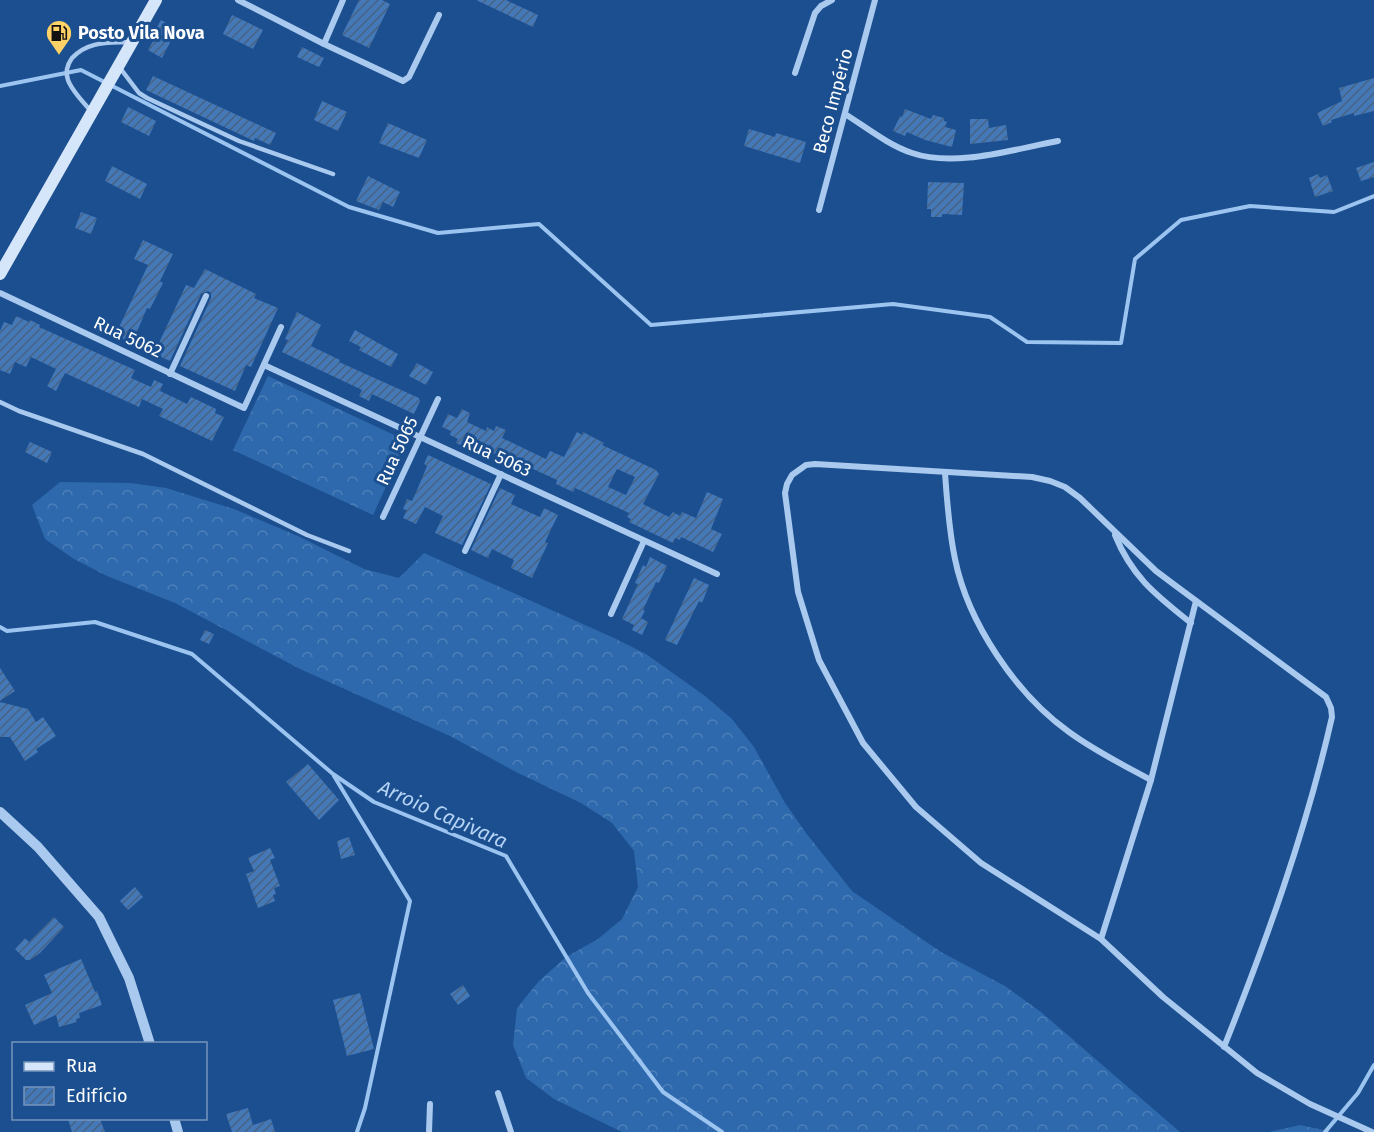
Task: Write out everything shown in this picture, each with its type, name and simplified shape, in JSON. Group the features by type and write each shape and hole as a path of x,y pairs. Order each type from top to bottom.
{"main road":[{"path":"0,274 156,0"}],"street":[{"path":"238,0 403,81 409,77 439,15"},
{"path":"324,44 343,0"},
{"path":"795,73 815,13 821,6 832,0"},
{"name":"Beco Império","path":"819,210 875,0"},
{"path":"845,114 912,153 937,159 977,156 1058,141"},
{"name":"Rua 5062","path":"0,293 244,408 264,365"},
{"path":"170,374 206,296"},
{"path":"264,365 281,327"},
{"name":"Rua 5063","path":"264,365 717,574"},
{"name":"Rua 5065","path":"384,517 438,399"},
{"path":"1224,1047 1272,923 1318,777 1332,717 1326,697 1156,571 1080,498 1065,487 1032,477 806,465 792,476 787,484 785,502 798,592 819,660 862,743 916,807 981,863 1101,939 1162,997 1224,1047 1271,1082 1310,1104 1372,1132"},
{"path":"945,473 949,525 955,561 968,598 990,643 1010,672 1043,711 1091,747 1151,780"},
{"path":"465,552 501,474"},
{"path":"1114,531 1127,561 1138,576 1151,591 1191,622"},
{"path":"612,614 644,541"},
{"path":"1101,939 1151,780 1196,601"},
{"path":"0,812 38,847 99,917 129,978 149,1042"},
{"path":"498,1093 511,1132"},
{"path":"429,1132 430,1104"}],"lane":[{"path":"92,112 68,81 66,69 70,61 81,50 94,44 132,42"},
{"path":"116,69 139,93 147,98 239,141 333,174"},
{"path":"0,402 19,411 143,454 307,535 349,550"}],"green space":[{"path":"268,376 407,441 373,515 233,450"},
{"path":"60,482 131,483 166,488 234,509 300,537 364,569 399,578 424,553 646,654 705,696 732,719 754,747 785,803 852,891 941,952 1005,986 1041,1012 1180,1132 622,1132 554,1099 526,1078 513,1045 517,1008 539,981 566,957 598,939 622,919 638,887 634,851 612,823 581,803 516,772 452,737 300,669 175,603 107,576 74,559 45,539 32,505"},
{"path":"1300,1125 1333,1132 1269,1132"}],"building":[{"path":"359,0 382,0 390,4 369,48 342,35"},
{"path":"476,0 506,0 538,15 533,27"},
{"path":"232,15 263,30 253,49 223,34"},
{"path":"161,20 177,29 162,58 148,50 153,41 150,40"},
{"path":"302,47 324,58 319,67 297,57"},
{"path":"153,76 276,133 270,145 255,138 254,141 146,90"},
{"path":"1374,78 1374,111 1354,116 1354,113 1331,120 1332,122 1323,126 1317,113 1342,101 1339,88"},
{"path":"322,101 347,112 338,131 314,120"},
{"path":"128,107 156,121 149,136 121,122"},
{"path":"905,109 931,119 933,115 944,118 947,122 945,127 956,130 952,147 925,140 907,132 905,136 893,131"},
{"path":"970,119 988,119 989,128 1006,125 1008,140 970,144"},
{"path":"388,123 427,140 419,158 379,143"},
{"path":"749,129 775,137 776,133 806,142 800,163 744,146"},
{"path":"1374,162 1374,177 1361,181 1356,168"},
{"path":"112,166 147,184 140,199 105,181"},
{"path":"1318,174 1320,178 1327,175 1333,191 1315,197 1309,178"},
{"path":"368,176 400,192 393,207 383,202 379,210 356,201"},
{"path":"928,182 964,183 962,215 942,214 942,217 931,217 931,209 927,209"},
{"path":"81,212 97,218 91,234 75,228"},
{"path":"143,240 173,254 160,281 163,283 150,309 147,308 136,334 158,345 186,285 194,288 205,269 256,294 254,298 278,308 251,367 246,365 235,391 180,366 211,298 211,293 208,291 201,294 170,361 115,336 148,265 134,259"},
{"path":"297,312 321,325 311,346 340,360 339,362 419,398 420,401 414,414 372,394 369,401 359,396 362,390 282,352"},
{"path":"16,316 29,322 30,320 40,325 39,327 135,370 131,378 151,387 154,380 163,384 160,391 187,404 191,397 216,409 215,413 224,417 212,441 159,416 163,409 142,399 139,407 65,373 56,391 47,386 56,369 31,357 26,367 15,362 10,374 0,370 0,331 4,322 12,325"},
{"path":"355,330 398,354 391,367 359,350 361,347 349,341"},
{"path":"417,363 433,372 426,385 409,376"},
{"path":"462,409 470,413 467,422 486,431 487,427 494,431 496,426 506,430 502,438 546,459 550,451 564,457 577,432 582,435 583,432 604,443 602,445 656,470 659,474 643,504 669,517 673,512 680,516 682,512 696,518 707,492 723,499 711,529 722,534 713,552 681,537 680,540 675,538 673,543 629,522 631,519 627,517 629,513 575,488 573,492 556,484 557,480 496,452 495,454 486,450 483,455 456,443 458,439 450,435 451,431 442,427 448,414 457,418","holes":["617,469 635,477 626,495 608,487"]},
{"path":"30,442 52,452 47,463 25,452"},
{"path":"428,455 491,484 462,545 435,533 443,516 425,507 416,524 403,518 407,510 403,509 407,499 412,501 427,466 424,464"},
{"path":"500,488 515,495 511,504 540,517 544,508 558,515 532,578 511,568 514,560 492,549 488,558 471,550"},
{"path":"650,557 667,566 659,583 656,582 643,610 645,611 641,618 648,622 642,635 632,630 634,625 622,619 638,584 635,583 643,565 646,567"},
{"path":"694,578 709,585 702,603 699,601 677,645 665,640"},
{"path":"205,630 214,634 209,644 200,640"},
{"path":"0,668 15,691 0,701"},
{"path":"0,702 28,709 36,722 43,717 56,736 36,749 38,752 25,761 10,737 0,737"},
{"path":"308,764 339,800 319,820 286,782"},
{"path":"349,837 355,855 341,859 337,841"},
{"path":"270,848 275,858 270,860 280,886 274,888 275,901 258,908 246,874 254,871 248,858"},
{"path":"135,887 143,897 128,910 120,901"},
{"path":"54,917 64,927 40,953 26,960 15,949 25,938 29,942"},
{"path":"81,959 102,1005 79,1013 80,1018 76,1019 77,1022 59,1027 56,1015 34,1025 25,1005 52,993 44,975"},
{"path":"463,985 470,996 458,1005 450,994"},
{"path":"360,993 374,1049 347,1056 333,1000"},
{"path":"248,1108 253,1125 271,1119 275,1132 232,1132 226,1114"},
{"path":"68,1120 100,1120 105,1132 72,1132"}],"waterway":[{"path":"0,86 81,70 349,207 438,233 539,224 651,325 893,304 990,317 1027,342 1121,343 1135,259 1181,220 1250,206 1334,212 1374,196"},
{"name":"Arroio Capivara","path":"0,627 7,631 95,622 192,654 333,774 374,802 506,856 588,993 663,1092 722,1132"},
{"path":"334,776 410,901 365,1108 357,1132"},
{"path":"1325,1132 1358,1093 1374,1065"}],"place":[{"name":"Posto Vila Nova","path":"59,56"}]}
